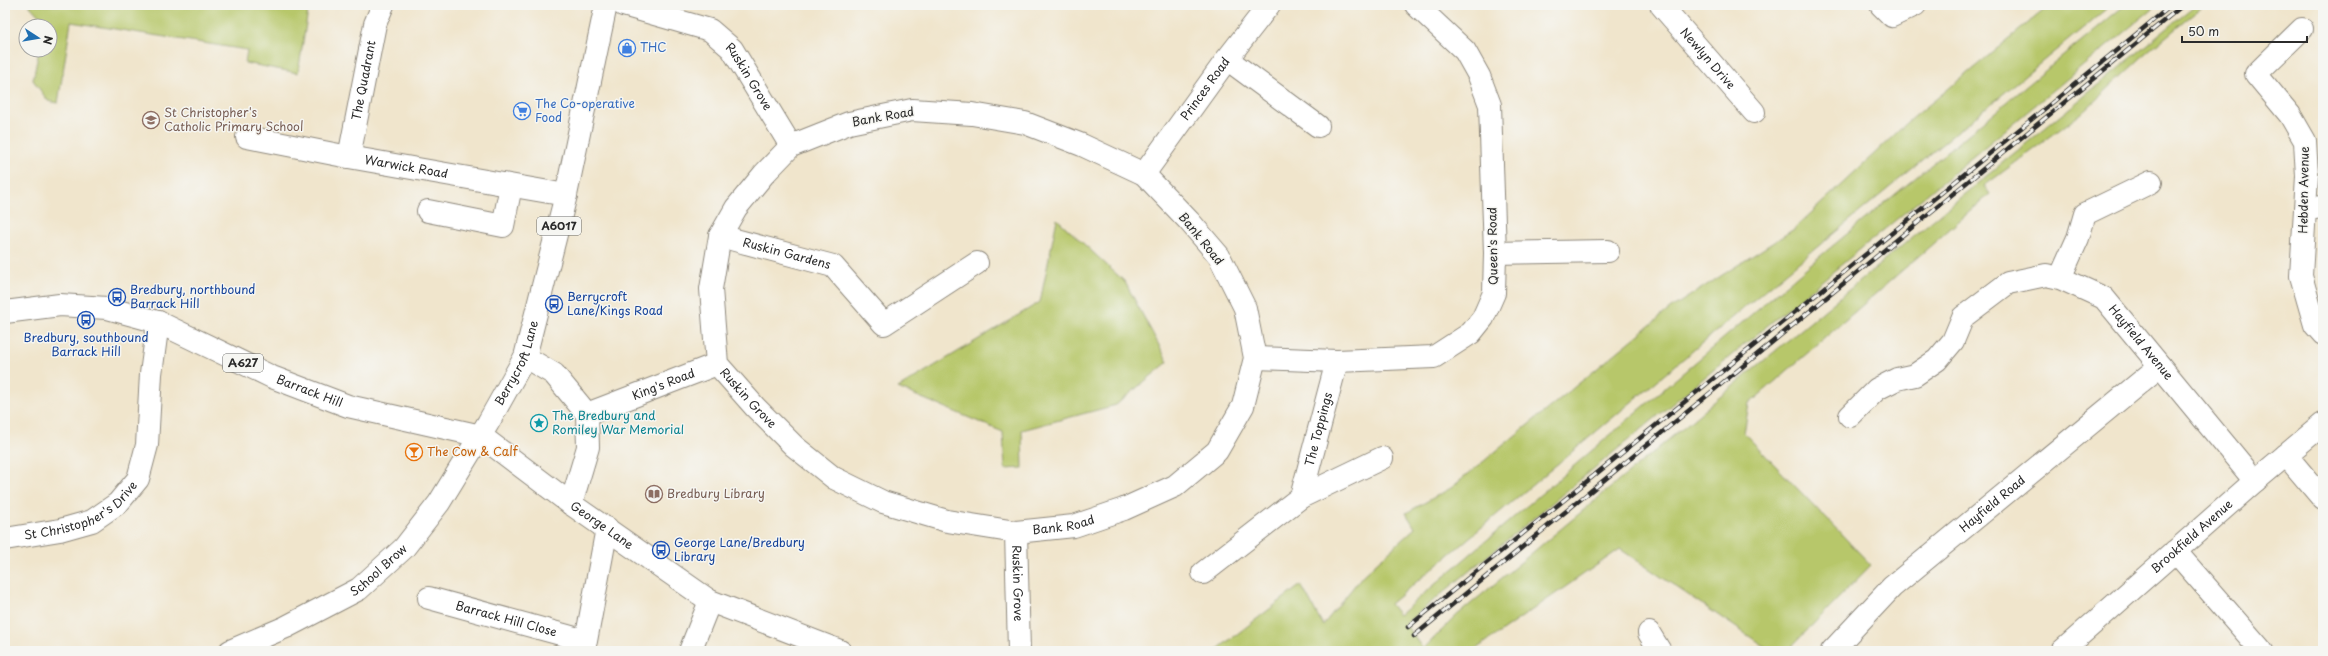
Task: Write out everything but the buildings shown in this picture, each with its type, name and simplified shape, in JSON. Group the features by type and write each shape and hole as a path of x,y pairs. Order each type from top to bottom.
{"street":[{"name":"The Quadrant","path":"349,157 375,24 383,5"},
{"name":"Berrycroft Lane","path":"481,436 525,357 566,195 606,5"},
{"name":"Ruskin Grove","path":"623,5 710,30 720,38 732,49 791,146 764,174 736,208 720,236 710,289 717,364 755,407 794,446 834,478 883,502 933,517 1016,532 1019,651"},
{"name":"Princes Road","path":"1144,174 1227,59 1270,5"},
{"name":"Queen's Road","path":"1255,358 1336,361 1434,357 1471,333 1483,318 1494,293 1490,105 1479,76 1465,50 1416,5"},
{"name":"Newlyn Drive","path":"1661,5 1754,112"},
{"path":"1881,5 1892,16 1915,5"},
{"name":"Hebden Avenue","path":"2302,29 2256,74 2290,115 2305,141 2314,208 2300,276 2315,325 2323,334"},
{"path":"1227,59 1318,126"},
{"name":"Bank Road","path":"791,146 849,123 912,110 972,114 1025,123 1082,145 1144,174 1189,221 1218,256 1245,308 1255,358 1243,406 1217,451 1175,486 1124,508 1074,526 1016,532"},
{"name":"Warwick Road","path":"247,137 349,157 566,195"},
{"path":"2060,278 2078,238 2085,214 2151,182"},
{"path":"428,210 502,226 511,186"},
{"name":"Ruskin Gardens","path":"720,236 833,266 884,324 977,263"},
{"path":"1494,253 1608,251"},
{"name":"Hayfield Avenue","path":"1850,416 1877,389 1897,379 1915,375 1937,360 1953,341 1963,317 2008,283 2046,275 2060,278 2104,298 2255,481"},
{"name":"Barrack Hill","path":"5,312 60,305 107,308 158,322 272,377 348,406 481,436"},
{"name":"St Christopher's Drive","path":"5,539 60,530 92,521 118,503 138,478 147,445 151,374 158,322"},
{"path":"525,357 554,374 587,414 588,447 571,504"},
{"name":"The Toppings","path":"1301,497 1336,361"},
{"name":"King's Road","path":"587,414 717,364"},
{"name":"Hayfield Road","path":"1832,651 1892,587 2160,366"},
{"name":"Brookfield Avenue","path":"2072,648 2175,551 2323,424"},
{"name":"George Lane","path":"481,436 571,504 710,601 840,651"},
{"name":"School Brow","path":"230,651 286,627 359,589 404,548 439,503 481,436"},
{"path":"2286,455 2323,499"},
{"path":"1203,573 1301,497 1382,458"},
{"name":"Barrack Hill Close","path":"429,597 586,642 607,528"},
{"path":"2175,551 2262,651"},
{"path":"690,651 710,601"}],"green space":[{"path":"29,5 309,5 298,73 245,63 247,50 71,22 58,103 48,101 33,80 37,58 58,58 58,18 41,18"},
{"path":"2050,5 2111,5 1793,267 1390,604 1399,615 1813,262 2125,5 2157,5 1405,624 1423,649 1456,616 1980,181 2196,5 2204,5 2142,57 2082,113 1984,186 1990,194 1749,404 1744,433 1871,565 1787,651 1771,651 1620,549 1473,651 1215,651 1301,585 1323,625 1363,575 1415,528 1406,513 1451,488 1671,308 1794,229 1908,122"},
{"path":"1057,219 1125,282 1168,362 1116,405 1022,430 1023,468 1005,469 1003,432 898,388 1040,302"}],"railway":[{"path":"1408,627 2172,5"},
{"path":"1414,636 2183,5"}],"place":[{"name":"THC","path":"627,48"},
{"name":"The Co-operative Food","path":"522,111"},
{"name":"St Christopher's Catholic Primary School","path":"151,120"},
{"name":"Bredbury, northbound Barrack Hill","path":"117,297"},
{"name":"Berrycroft Lane/Kings Road","path":"554,304"},
{"name":"Bredbury, southbound Barrack Hill","path":"86,320"},
{"name":"The Bredbury and Romiley War Memorial","path":"539,423"},
{"name":"The Cow & Calf","path":"414,452"},
{"name":"Bredbury Library","path":"654,494"},
{"name":"George Lane/Bredbury Library","path":"661,550"}]}
